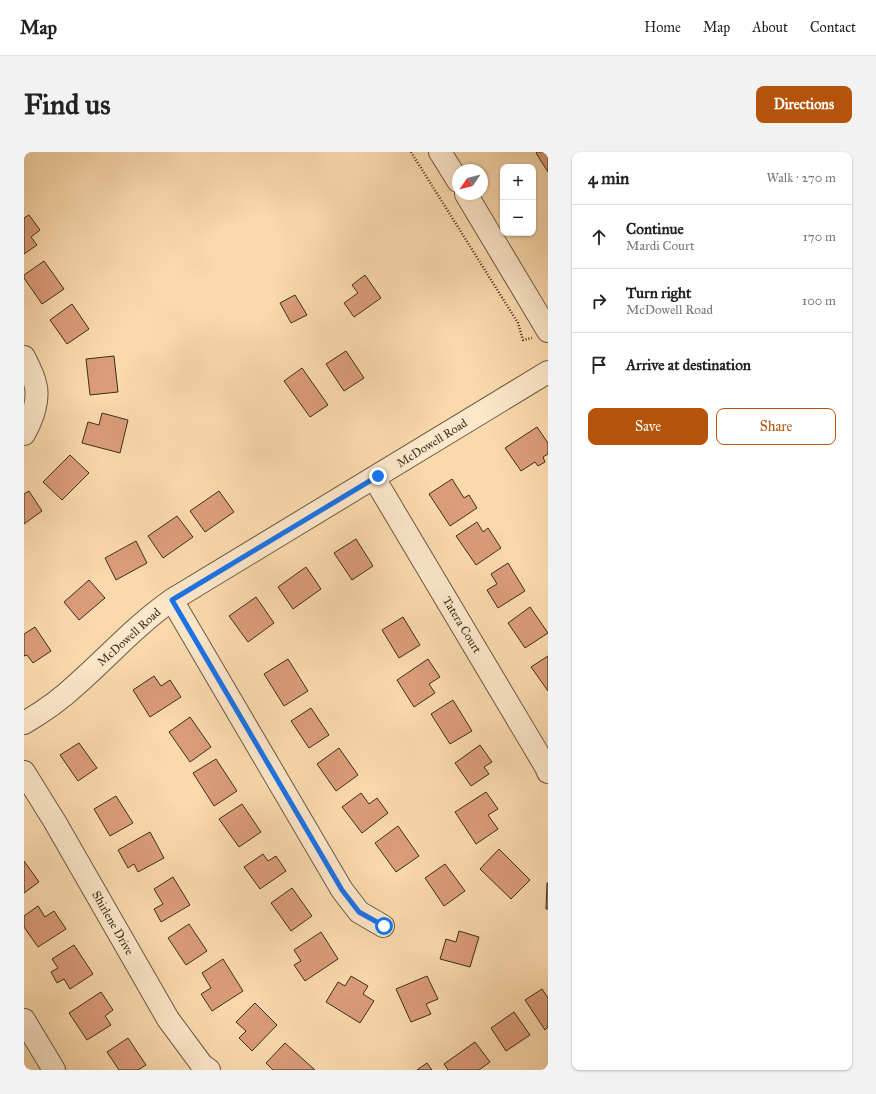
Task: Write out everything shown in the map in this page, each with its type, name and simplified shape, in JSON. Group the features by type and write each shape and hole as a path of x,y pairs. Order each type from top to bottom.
{"street":[{"path":"440,152 452,171"},
{"path":"469,200 542,334"},
{"path":"24,357 36,384 36,391 35,405 31,422 24,434"},
{"name":"McDowell Road","path":"24,723 44,711 77,685 136,627 172,600 548,372"},
{"name":"Tatera Court","path":"374,478 548,772"},
{"path":"172,600 342,890 359,912 384,926"},
{"name":"Shirlene Drive","path":"24,772 168,1019 202,1065 209,1070"},
{"path":"25,1022 51,1069"}],"path":[{"path":"411,152 518,323 523,340 542,334"}],"building":[{"path":"548,152 548,172 536,153"},
{"path":"29,215 40,230 31,237 37,245 24,254 24,218"},
{"path":"44,261 64,289 42,304 24,278 24,275"},
{"path":"365,275 381,298 354,317 344,303 358,293 352,285"},
{"path":"295,295 307,315 291,323 280,303"},
{"path":"72,304 89,329 67,344 50,320"},
{"path":"346,351 364,378 344,391 326,364"},
{"path":"114,356 118,392 90,395 86,359"},
{"path":"302,368 328,405 310,417 284,381"},
{"path":"102,413 128,420 120,453 82,443 88,422 99,425"},
{"path":"537,427 548,443 548,454 543,457 545,462 538,466 535,462 521,471 505,448"},
{"path":"70,455 89,473 62,500 43,482"},
{"path":"452,479 464,498 469,495 477,508 450,526 429,494"},
{"path":"29,491 42,511 24,524 24,494"},
{"path":"219,491 234,512 205,532 190,511"},
{"path":"177,516 193,537 163,558 148,536"},
{"path":"477,522 483,532 488,528 501,548 476,565 456,536"},
{"path":"356,539 373,566 352,580 334,553"},
{"path":"136,541 147,563 116,580 105,558"},
{"path":"508,563 525,591 498,608 487,590 497,584 491,574"},
{"path":"306,567 321,589 293,609 278,587"},
{"path":"89,580 105,598 79,620 64,602"},
{"path":"256,597 274,623 248,642 229,616"},
{"path":"530,607 548,633 525,648 508,623"},
{"path":"403,617 420,645 399,658 382,630"},
{"path":"35,627 51,651 33,663 27,655 24,656 24,634"},
{"path":"548,656 548,691 531,667"},
{"path":"288,659 308,691 284,706 264,674"},
{"path":"428,659 440,677 429,684 435,693 414,707 397,680"},
{"path":"154,676 161,686 170,680 181,697 150,717 133,690"},
{"path":"453,700 472,731 450,744 431,714"},
{"path":"311,708 329,735 309,748 291,721"},
{"path":"190,717 211,747 190,762 169,732"},
{"path":"79,743 97,768 78,781 60,755"},
{"path":"480,745 492,762 484,767 489,774 471,786 455,763"},
{"path":"339,748 358,775 336,791 317,764"},
{"path":"216,759 237,791 214,806 193,773"},
{"path":"486,792 498,809 488,815 498,829 476,844 455,812"},
{"path":"361,793 369,804 377,798 388,813 362,833 342,807"},
{"path":"116,796 133,823 110,836 94,809"},
{"path":"242,804 261,832 239,847 219,819"},
{"path":"398,826 419,856 396,872 375,843"},
{"path":"150,832 164,858 138,872 134,864 128,868 118,850"},
{"path":"499,849 530,880 511,899 480,869"},
{"path":"263,854 268,861 276,856 286,871 260,889 244,867"},
{"path":"24,861 39,882 24,893"},
{"path":"445,864 465,891 444,906 425,878"},
{"path":"173,877 190,905 161,922 154,909 163,904 154,889"},
{"path":"547,883 548,909 546,909"},
{"path":"292,888 312,916 291,931 271,903"},
{"path":"38,906 45,917 54,911 66,929 38,947 24,927 24,916"},
{"path":"189,924 207,951 186,965 168,938"},
{"path":"459,931 479,937 470,967 440,959 446,939 456,942"},
{"path":"321,932 338,959 305,981 294,965 301,961 294,950"},
{"path":"74,945 93,974 70,989 64,979 57,983 51,972 58,968 52,959"},
{"path":"223,959 243,991 212,1011 201,994 211,988 202,973"},
{"path":"351,976 368,986 363,994 374,1001 360,1023 326,1002 338,982 345,986"},
{"path":"427,976 438,999 426,1004 431,1014 411,1022 396,989"},
{"path":"542,989 548,998 548,1027 545,1030 525,1000"},
{"path":"101,992 113,1010 105,1016 111,1025 87,1040 69,1013"},
{"path":"255,1003 277,1025 252,1051 239,1038 246,1031 236,1022"},
{"path":"514,1012 530,1035 506,1051 491,1028"},
{"path":"128,1038 146,1065 138,1070 119,1070 107,1052"},
{"path":"475,1042 490,1062 479,1070 448,1070 444,1064"},
{"path":"285,1043 315,1070 273,1070 266,1063"},
{"path":"427,1063 432,1070 417,1070"}],"route":[{"path":"378,476 172,600 342,890 359,912 384,926"}]}
